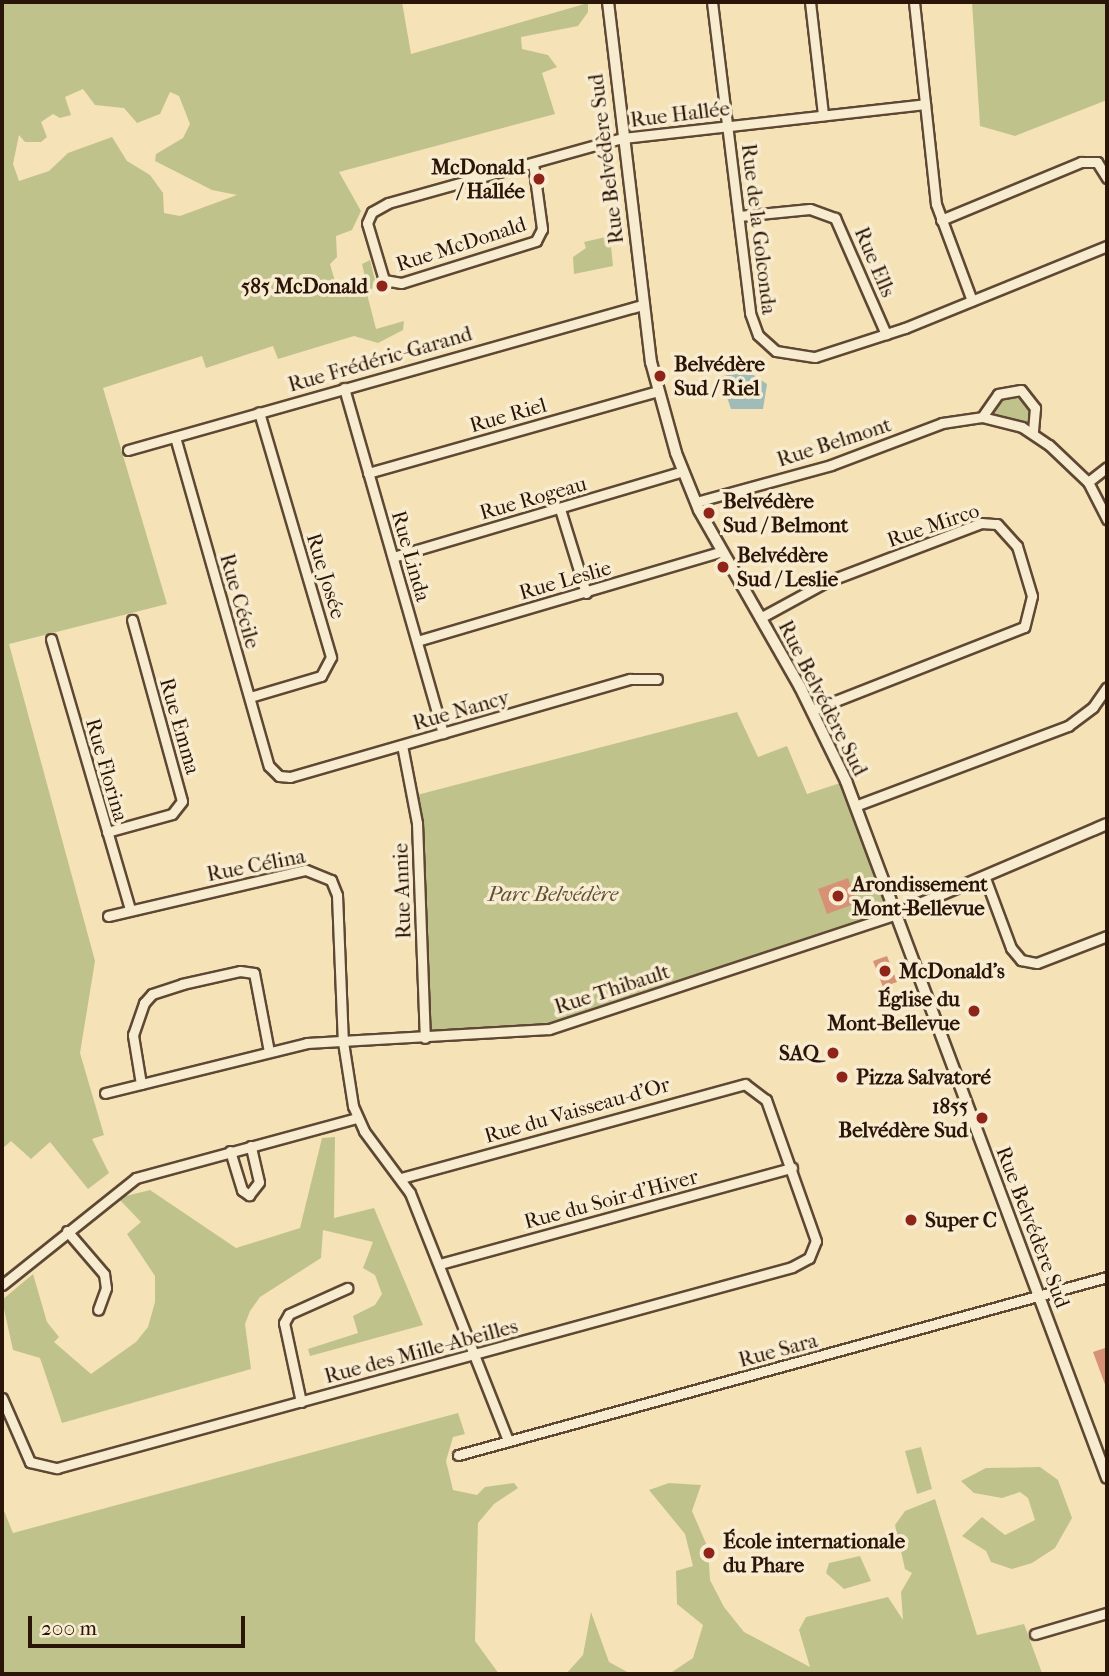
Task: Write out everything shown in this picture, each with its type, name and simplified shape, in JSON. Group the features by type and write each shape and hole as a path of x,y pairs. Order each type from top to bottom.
{"street":[{"name":"Rue Belvédère Sud","path":"608,2 642,305 657,391 682,471 722,551 813,710 855,806 1107,1478"},
{"name":"Rue de la Golconda","path":"712,2 752,320 769,347 807,359 886,334 1107,246"},
{"path":"810,2 823,115"},
{"path":"914,2 941,220 972,301"},
{"name":"Rue Hallée","path":"369,217 388,203 623,138 925,104"},
{"path":"941,220 1081,162 1097,162 1107,178"},
{"name":"Rue McDonald","path":"369,217 367,230 382,276 393,284 529,245 542,229 533,163"},
{"name":"Rue Ells","path":"739,216 810,209 835,218 886,334"},
{"name":"Rue Frédéric-Garand","path":"128,450 642,305"},
{"name":"Rue Linda","path":"344,388 443,733"},
{"path":"982,417 998,394 1021,390 1035,408 1033,433"},
{"name":"Rue Riel","path":"368,473 657,391"},
{"name":"Rue Josée","path":"250,697 321,676 331,657 259,412"},
{"name":"Rue Belmont","path":"696,502 843,461 942,423 982,417 1033,433 1088,482 1107,519"},
{"name":"Rue Cécile","path":"175,437 250,697 275,773"},
{"path":"1088,482 1107,467"},
{"name":"Rue Rogeau","path":"393,557 682,471"},
{"path":"560,509 586,593"},
{"name":"Rue Mirco","path":"760,618 826,582 981,523 997,524 1017,546 1031,596 1024,627 813,710"},
{"name":"Rue Leslie","path":"417,641 722,551"},
{"name":"Rue Emma","path":"107,832 172,814 182,801 132,620"},
{"name":"Rue Florina","path":"51,639 130,910"},
{"name":"Rue Nancy","path":"275,773 290,777 630,680 657,680"},
{"path":"855,806 1068,726 1093,707 1107,687"},
{"name":"Rue Annie","path":"402,745 417,822 425,1038"},
{"name":"Rue Thibault","path":"105,1093 269,1052 343,1042 549,1030 896,914 1107,824"},
{"name":"Rue Célina","path":"108,916 306,870 326,875 337,895 343,1042 357,1118"},
{"path":"985,878 1011,947 1021,960 1037,963 1107,936"},
{"path":"141,1084 133,1035 144,1003 152,993 182,984 240,971 254,973 269,1052"},
{"name":"Rue du Vaisseau-d'Or","path":"402,1178 737,1083 761,1092 792,1168"},
{"path":"2,1285 136,1178 357,1118 402,1178 477,1354 508,1441"},
{"path":"230,1151 242,1190 249,1195 260,1182 251,1146"},
{"name":"Rue des Mille-Abeilles","path":"2,1398 33,1465 57,1468 792,1267 813,1251 813,1220 792,1168"},
{"name":"Rue du Soir-d'Hiver","path":"440,1265 792,1168"},
{"path":"67,1231 104,1274 106,1288 98,1310"},
{"name":"Rue Sara","path":"458,1455 1107,1277"},
{"path":"301,1402 284,1323 289,1314 347,1288"},
{"path":"1035,1634 1107,1613"}],"green space":[{"path":"2,2 402,2 411,54 588,3 588,12 578,26 521,37 522,49 548,55 557,67 542,73 555,114 339,172 361,211 352,230 336,236 337,257 330,264 336,285 365,277 362,264 370,260 376,284 367,294 376,329 404,321 403,330 378,343 354,336 278,359 273,346 206,368 202,356 103,388 167,604 9,644 95,961 80,1053 104,1135 92,1139 109,1173 88,1189 50,1142 31,1159 11,1141 2,1149","holes":["83,89 95,105 124,108 137,123 160,114 170,92 179,96 190,124 183,138 156,154 155,161 212,190 237,195 180,216 164,213 163,193 150,175 127,161 112,137 68,153 49,171 19,181 13,164 19,135 25,142 41,142 47,137 41,122 53,114 60,118 71,115 65,97"]},
{"path":"972,2 1107,2 1107,100 1015,136 980,126"},
{"path":"610,236 613,266 574,274 573,257 586,248 584,242"},
{"path":"1017,394 1031,409 1030,426 988,412 996,398"},
{"name":"Parc Belvédère","path":"737,712 758,757 787,746 807,794 846,781 896,914 557,1028 425,1038 413,796"},
{"path":"335,1137 334,1218 374,1208 423,1325 310,1356 308,1349 358,1333 353,1316 375,1305 382,1294 375,1275 363,1268 373,1242 323,1230 321,1258 260,1297 250,1311 245,1324 251,1369 62,1423 40,1358 13,1350 2,1300 33,1274 47,1322 59,1337 54,1342 91,1374 136,1342 148,1327 155,1302 155,1276 127,1234 141,1222 118,1198 150,1190 236,1248 300,1228 322,1138"},
{"path":"458,1413 465,1434 453,1437 446,1461 453,1490 477,1495 485,1487 514,1483 518,1488 494,1504 478,1523 475,1641 499,1674 2,1674 2,1506 13,1533"},
{"path":"921,1447 932,1489 917,1494 905,1451"},
{"path":"1040,1467 1058,1480 1072,1518 1055,1548 1032,1563 1012,1569 991,1562 986,1551 962,1536 982,1517 1005,1535 1035,1520 1028,1498 1020,1492 1002,1498 974,1493 961,1481 986,1468"},
{"path":"669,1483 701,1485 692,1511 708,1548 710,1580 724,1607 744,1632 810,1667 799,1630 806,1617 888,1597 903,1620 901,1592 912,1573 905,1569 895,1525 905,1511 935,1499 977,1635 1024,1624 1042,1673 669,1674 693,1658 703,1625 677,1604 676,1571 693,1566 685,1534 649,1490"},
{"path":"860,1556 871,1581 844,1589 826,1573 829,1563"},
{"path":"591,1612 609,1662 631,1674 566,1674 583,1655"}],"water":[{"path":"746,370 767,384 763,409 731,409 720,377"}],"building":[{"name":"Arondissement Mont-Bellevue","path":"848,878 857,903 827,914 818,889"},
{"name":"McDonald's","path":"887,956 897,982 883,987 873,961"},
{"path":"1105,1348 1107,1354 1107,1390 1093,1352"}],"place":[{"name":"McDonald / Hallée","path":"539,179"},
{"name":"585 McDonald","path":"382,286"},
{"name":"Belvédère Sud / Riel","path":"660,376"},
{"name":"Belvédère Sud / Belmont","path":"709,513"},
{"name":"Belvédère Sud / Leslie","path":"723,567"},
{"name":"Arondissement Mont-Bellevue","path":"838,896"},
{"name":"McDonald's","path":"885,971"},
{"name":"Église du Mont-Bellevue","path":"974,1011"},
{"name":"SAQ","path":"833,1053"},
{"name":"Pizza Salvatoré","path":"842,1077"},
{"name":"1855 Belvédère Sud","path":"982,1118"},
{"name":"Super C","path":"911,1220"},
{"name":"École internationale du Phare","path":"709,1553"}]}
